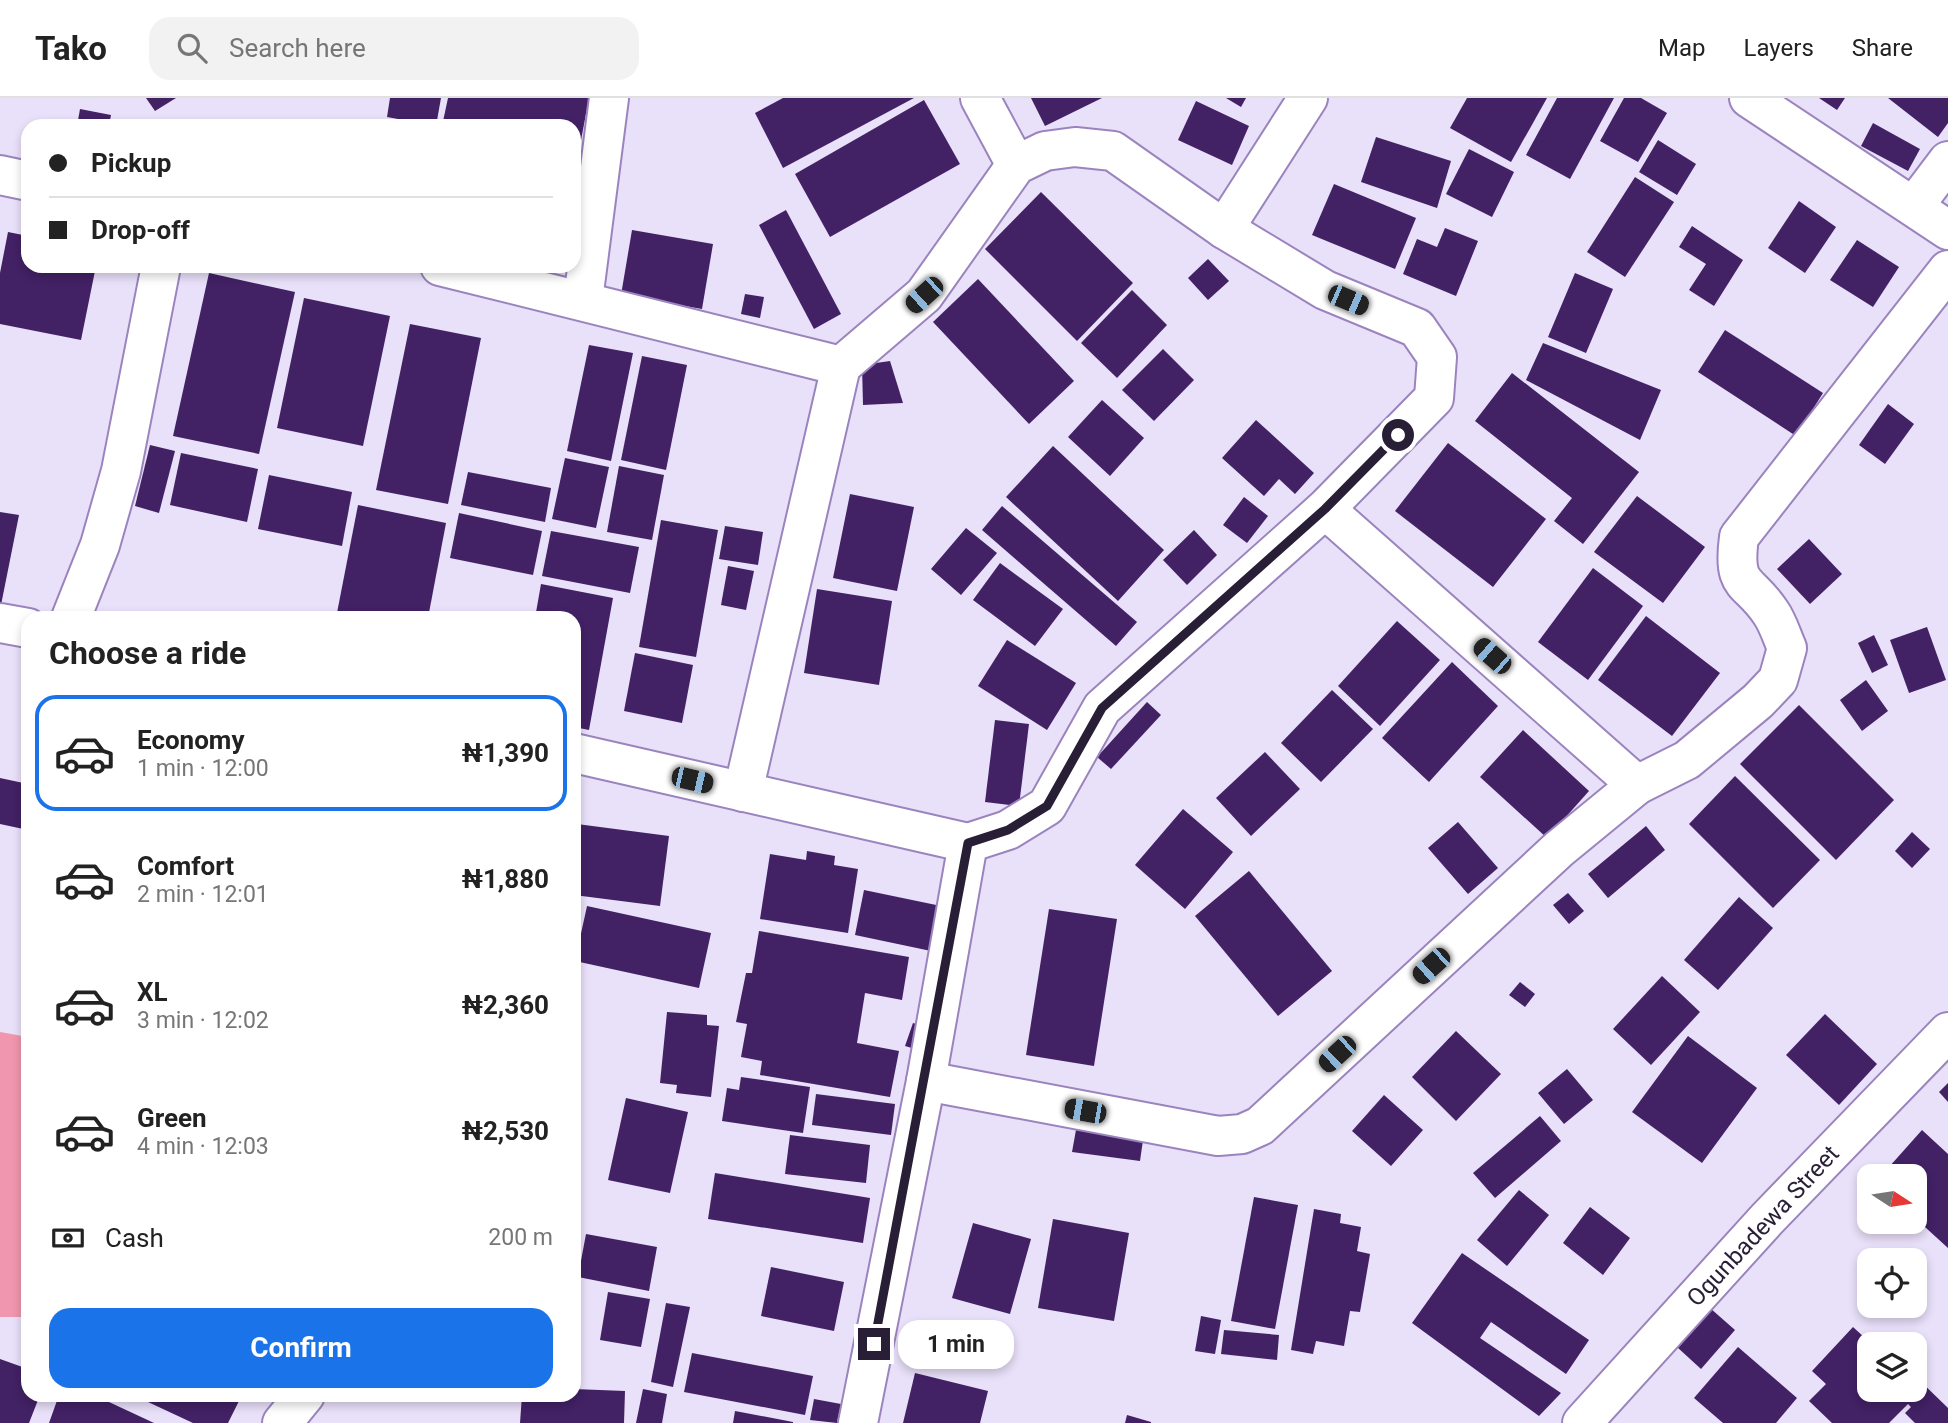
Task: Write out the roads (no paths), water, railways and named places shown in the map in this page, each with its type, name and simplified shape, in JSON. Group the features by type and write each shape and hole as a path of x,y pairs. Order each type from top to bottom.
{"street":[{"path":"583,300 609,98"},
{"path":"980,98 1016,165"},
{"path":"1224,229 1308,98"},
{"path":"1749,98 1948,230"},
{"path":"581,755 743,792 968,843 1008,830 1047,806 1102,708 1325,509 1434,398 1437,357 1417,328 1325,290 1224,229 1112,151 1075,147 1045,151 1016,165 924,295 841,366 743,792"},
{"path":"1914,206 1948,162"},
{"path":"0,175 21,180"},
{"path":"926,1081 1218,1136 1242,1134 1260,1126 1540,867 1637,785 1687,760 1758,701 1778,680 1787,648 1771,612 1746,587 1736,563 1739,537 1948,270"},
{"path":"74,611 100,545 121,471 160,273"},
{"path":"469,273 841,366"},
{"path":"1325,509 1637,785"},
{"path":"0,623 21,627"},
{"path":"858,1423 926,1081 968,843"},
{"name":"Ogunbadewa Street","path":"1582,1423 1767,1219 1948,1032"},
{"path":"282,1423 299,1402"}]}
